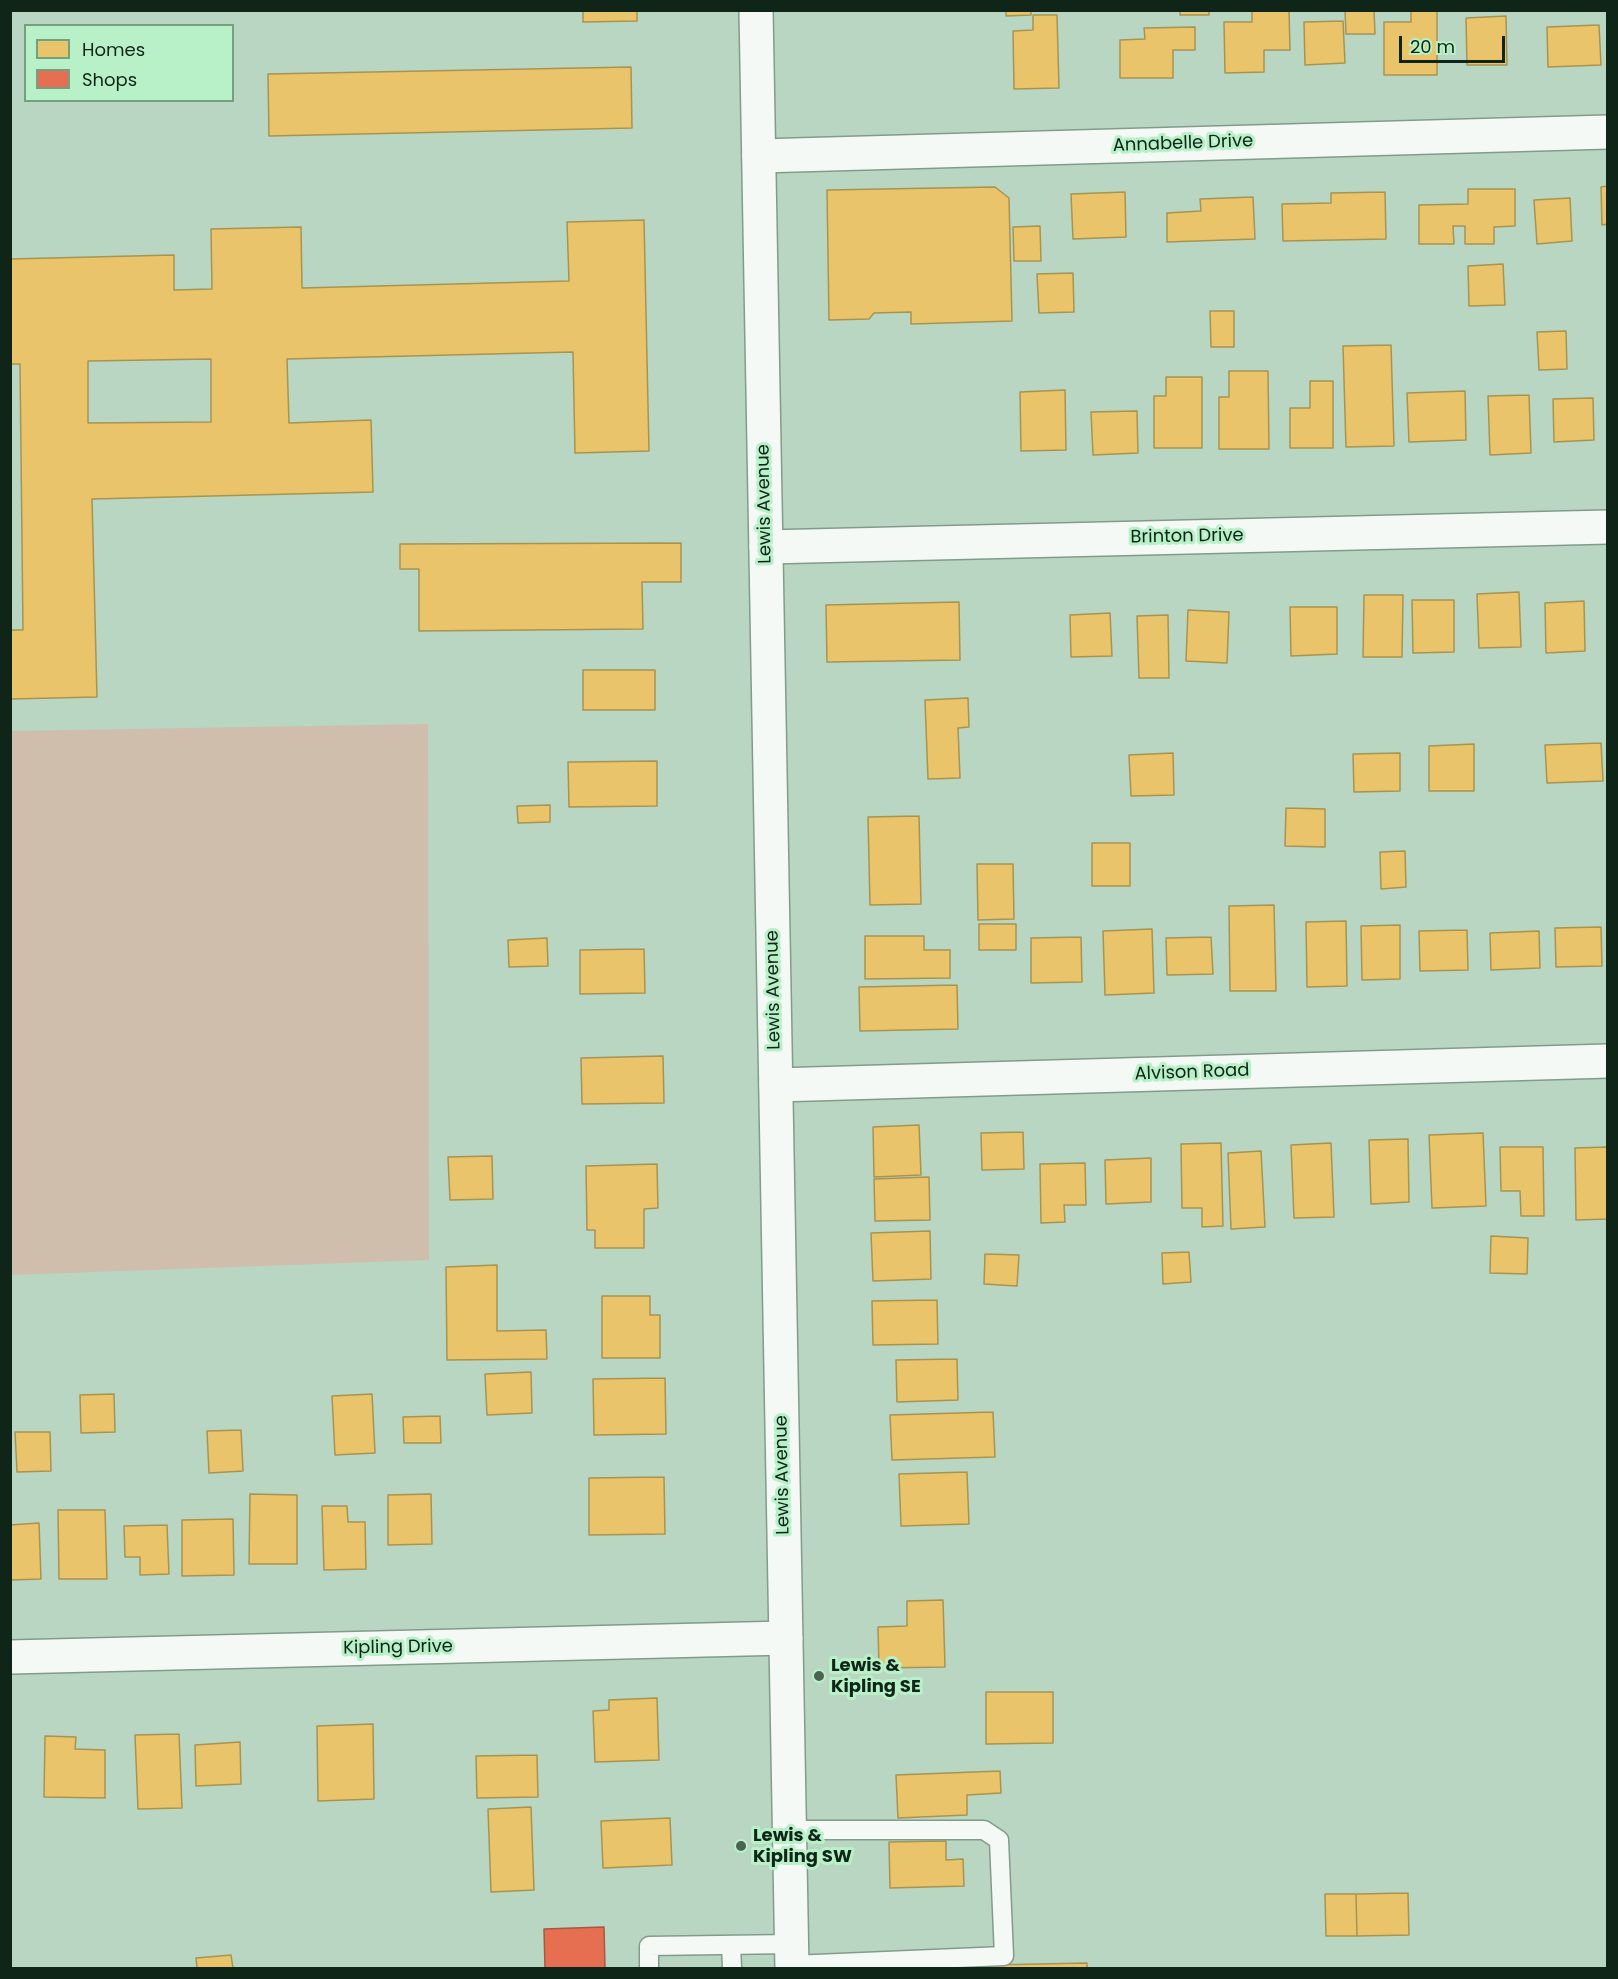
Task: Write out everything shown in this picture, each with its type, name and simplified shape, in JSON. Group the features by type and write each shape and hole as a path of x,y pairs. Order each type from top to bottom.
{"street":[{"name":"Lewis Avenue","path":"756,10 792,1959"},
{"name":"Annabelle Drive","path":"759,156 1608,132"},
{"name":"Brinton Drive","path":"766,547 1608,527"},
{"name":"Alvison Road","path":"776,1085 1608,1061"},
{"name":"Kipling Drive","path":"10,1657 786,1638"}],"lane":[{"path":"649,1968 649,1946 731,1945 792,1959 1004,1956 999,1840 984,1830 790,1830"},
{"path":"731,1945 732,1968"}],"shaded area":[{"path":"428,724 429,1260 11,1275 11,731"}],"building: Homes":[{"path":"583,10 637,10 637,21 583,22"},
{"path":"1006,10 1031,10 1031,15 1006,16"},
{"path":"1180,10 1209,10 1209,15 1180,15"},
{"path":"1252,10 1289,10 1290,50 1264,50 1264,72 1225,73 1224,22 1252,22"},
{"path":"1345,10 1374,10 1375,34 1346,34"},
{"path":"1411,10 1437,10 1437,75 1384,75 1384,22 1411,22"},
{"path":"1033,15 1057,15 1059,88 1014,89 1013,31 1033,30"},
{"path":"1506,16 1507,65 1467,65 1466,18"},
{"path":"1343,21 1345,63 1305,65 1304,22"},
{"path":"1599,25 1601,65 1548,67 1547,27"},
{"path":"1195,27 1195,50 1173,50 1173,78 1120,78 1120,40 1145,39 1144,28"},
{"path":"631,67 632,128 269,136 268,74"},
{"path":"1608,186 1608,224 1602,225 1601,187"},
{"path":"995,187 1009,198 1012,321 911,324 911,312 874,313 869,319 829,320 827,190"},
{"path":"1468,189 1515,189 1515,226 1494,227 1494,244 1465,244 1465,226 1453,226 1454,244 1419,244 1419,205 1468,204"},
{"path":"1125,192 1126,237 1073,239 1071,194"},
{"path":"1385,192 1386,239 1283,241 1282,204 1331,203 1331,193"},
{"path":"1253,197 1255,239 1167,242 1167,213 1201,211 1200,199"},
{"path":"1570,198 1572,241 1537,244 1534,200"},
{"path":"644,220 649,451 575,453 573,352 287,359 289,423 371,420 373,492 92,499 97,697 10,699 10,630 23,630 20,364 10,364 10,259 174,255 174,290 212,289 211,229 301,227 302,288 569,281 567,222","holes":["211,359 211,422 88,423 88,361"]},
{"path":"1040,226 1041,261 1014,261 1013,227"},
{"path":"1503,264 1505,305 1469,306 1468,266"},
{"path":"1073,273 1074,312 1039,313 1037,274"},
{"path":"1210,311 1234,311 1234,347 1211,347"},
{"path":"1566,331 1567,369 1539,370 1537,332"},
{"path":"1391,345 1394,446 1346,447 1343,346"},
{"path":"1229,371 1268,371 1269,449 1219,449 1219,397 1229,397"},
{"path":"1166,377 1202,377 1202,448 1154,448 1154,396 1166,396"},
{"path":"1310,381 1333,381 1333,448 1290,448 1290,408 1310,408"},
{"path":"1065,390 1066,450 1021,451 1020,392"},
{"path":"1465,391 1466,440 1409,442 1407,393"},
{"path":"1529,395 1531,453 1490,455 1488,396"},
{"path":"1593,398 1594,440 1554,442 1553,399"},
{"path":"1137,411 1138,453 1093,455 1091,412"},
{"path":"681,543 681,582 642,582 643,629 419,631 419,569 400,569 400,544"},
{"path":"1519,592 1521,647 1479,648 1477,594"},
{"path":"1364,595 1403,595 1402,657 1363,657"},
{"path":"1412,600 1454,600 1454,652 1413,653"},
{"path":"1584,601 1585,651 1546,653 1545,603"},
{"path":"959,602 960,660 827,662 826,605"},
{"path":"1290,607 1337,607 1337,654 1291,656"},
{"path":"1188,610 1229,612 1227,663 1186,661"},
{"path":"1110,613 1112,656 1071,657 1070,615"},
{"path":"1168,615 1169,678 1139,678 1137,616"},
{"path":"583,670 655,670 655,710 583,710"},
{"path":"968,698 969,727 958,728 960,778 928,779 925,700"},
{"path":"1601,743 1603,781 1547,783 1545,745"},
{"path":"1474,744 1474,791 1429,791 1429,746"},
{"path":"1173,753 1174,795 1131,796 1129,755"},
{"path":"1400,753 1400,791 1354,792 1353,754"},
{"path":"657,761 657,806 569,807 568,762"},
{"path":"550,805 550,822 518,823 517,806"},
{"path":"1286,808 1325,809 1325,847 1285,846"},
{"path":"919,816 921,904 870,905 868,817"},
{"path":"1092,843 1130,843 1130,886 1092,886"},
{"path":"1405,851 1406,887 1381,889 1380,852"},
{"path":"977,864 1013,864 1014,919 978,920"},
{"path":"1274,905 1276,991 1230,991 1229,906"},
{"path":"1346,921 1347,986 1307,987 1306,922"},
{"path":"979,924 1016,924 1016,950 979,950"},
{"path":"1400,925 1400,979 1362,980 1361,926"},
{"path":"1601,927 1602,966 1556,967 1555,928"},
{"path":"1152,929 1154,993 1105,995 1103,931"},
{"path":"1467,930 1468,970 1420,971 1419,931"},
{"path":"1539,931 1540,968 1491,970 1490,933"},
{"path":"865,936 924,936 924,950 950,950 950,978 865,979"},
{"path":"1081,937 1082,982 1031,983 1031,938"},
{"path":"1211,937 1213,974 1167,975 1166,938"},
{"path":"547,938 548,966 509,967 508,940"},
{"path":"644,949 645,993 580,994 580,950"},
{"path":"957,985 958,1029 860,1031 859,987"},
{"path":"663,1056 664,1103 582,1104 581,1058"},
{"path":"919,1125 921,1175 874,1177 873,1127"},
{"path":"1023,1132 1024,1169 982,1170 981,1133"},
{"path":"1483,1133 1486,1206 1432,1208 1429,1135"},
{"path":"1408,1139 1409,1202 1371,1204 1369,1140"},
{"path":"1221,1143 1223,1226 1202,1227 1202,1208 1182,1208 1181,1144"},
{"path":"1331,1143 1334,1217 1294,1218 1291,1145"},
{"path":"1500,1147 1543,1147 1544,1216 1521,1216 1520,1191 1501,1191"},
{"path":"1608,1147 1608,1219 1576,1220 1575,1148"},
{"path":"1261,1151 1265,1227 1231,1229 1228,1153"},
{"path":"492,1156 493,1199 450,1200 448,1157"},
{"path":"1151,1158 1151,1202 1106,1204 1105,1160"},
{"path":"1085,1163 1086,1205 1064,1205 1065,1222 1041,1223 1040,1164"},
{"path":"657,1164 658,1208 644,1209 644,1248 595,1248 595,1230 587,1230 586,1166"},
{"path":"929,1177 930,1220 875,1221 874,1179"},
{"path":"930,1231 931,1279 873,1281 871,1233"},
{"path":"1491,1236 1528,1238 1527,1274 1490,1273"},
{"path":"1189,1252 1191,1282 1163,1284 1162,1253"},
{"path":"985,1254 1019,1255 1017,1286 984,1284"},
{"path":"497,1265 497,1331 546,1330 547,1359 447,1360 446,1267"},
{"path":"602,1296 650,1296 650,1315 660,1315 660,1358 602,1358"},
{"path":"937,1300 938,1344 873,1345 872,1301"},
{"path":"957,1359 958,1400 897,1402 896,1360"},
{"path":"531,1372 532,1413 487,1415 485,1374"},
{"path":"665,1378 666,1434 594,1435 593,1379"},
{"path":"114,1394 115,1432 81,1433 80,1395"},
{"path":"372,1394 375,1453 335,1455 332,1396"},
{"path":"993,1412 995,1457 892,1460 890,1415"},
{"path":"440,1416 441,1443 404,1443 403,1417"},
{"path":"241,1430 243,1471 209,1473 207,1431"},
{"path":"15,1432 50,1432 51,1471 17,1472"},
{"path":"967,1472 969,1524 901,1526 899,1474"},
{"path":"664,1477 665,1534 589,1535 589,1478"},
{"path":"250,1494 297,1495 297,1564 249,1564"},
{"path":"431,1494 432,1544 388,1545 388,1495"},
{"path":"322,1506 347,1506 348,1522 365,1522 366,1569 324,1570"},
{"path":"58,1510 105,1510 107,1579 59,1579"},
{"path":"233,1519 234,1575 182,1576 182,1520"},
{"path":"39,1523 41,1579 10,1580 10,1525"},
{"path":"167,1525 169,1574 140,1575 140,1557 125,1557 124,1526"},
{"path":"943,1600 945,1667 879,1668 878,1627 907,1626 907,1601"},
{"path":"986,1692 1053,1692 1053,1743 986,1744"},
{"path":"657,1698 659,1760 595,1762 593,1711 609,1710 609,1700"},
{"path":"373,1724 374,1799 318,1801 317,1726"},
{"path":"179,1734 182,1808 138,1809 135,1735"},
{"path":"45,1736 76,1737 75,1749 105,1750 105,1798 44,1797"},
{"path":"240,1742 241,1784 196,1786 195,1745"},
{"path":"537,1755 538,1797 477,1798 476,1756"},
{"path":"1000,1771 1001,1793 967,1795 967,1815 898,1818 896,1775"},
{"path":"531,1807 534,1890 491,1892 488,1809"},
{"path":"670,1818 672,1865 603,1868 601,1821"},
{"path":"946,1841 946,1860 963,1859 964,1886 890,1888 889,1842"},
{"path":"1408,1893 1409,1935 1357,1936 1356,1894"},
{"path":"1325,1894 1356,1894 1357,1936 1326,1936"},
{"path":"231,1955 233,1968 197,1968 196,1958"},
{"path":"1087,1963 1087,1968 992,1968 992,1965"}],"building: Shops":[{"path":"604,1927 605,1968 545,1968 544,1929"}],"place":[{"name":"Lewis & Kipling SE","path":"819,1676"},
{"name":"Lewis & Kipling SW","path":"741,1846"}]}
